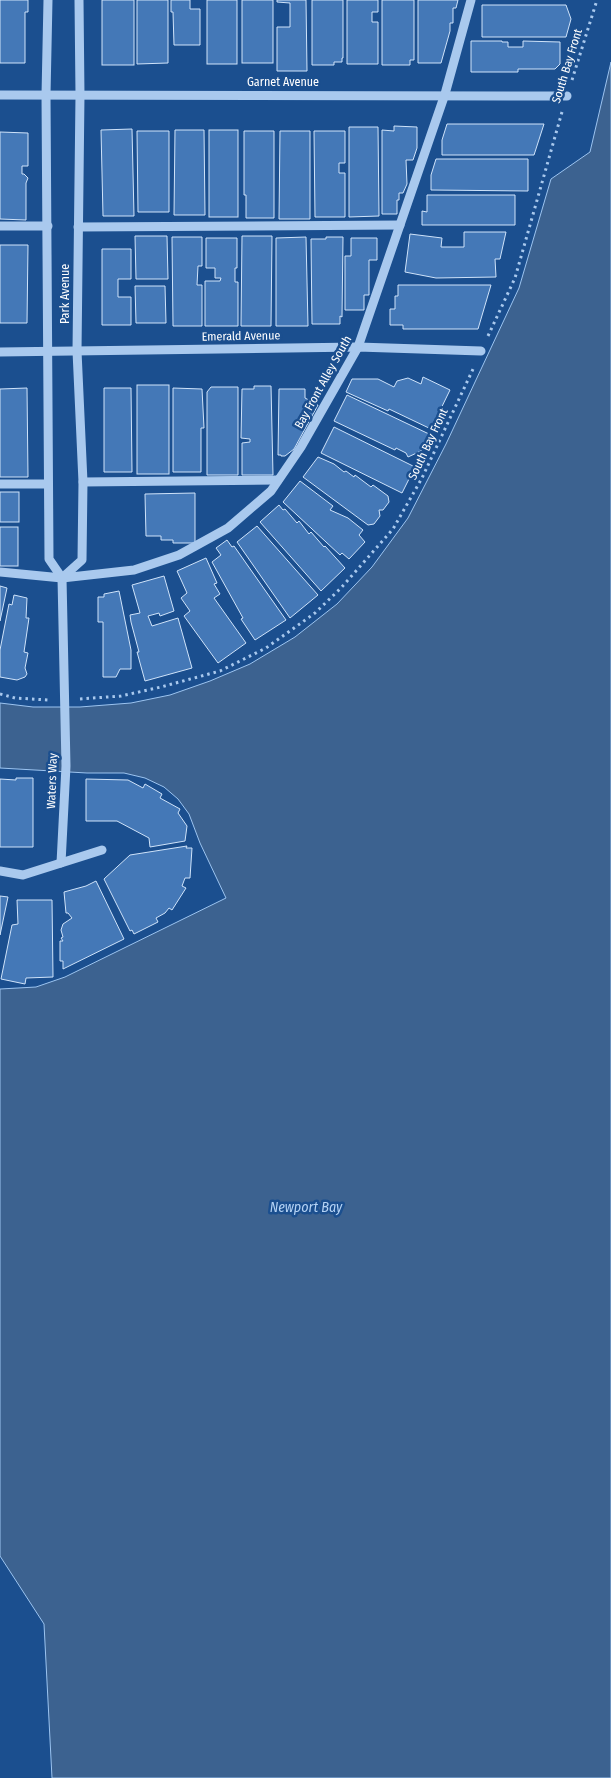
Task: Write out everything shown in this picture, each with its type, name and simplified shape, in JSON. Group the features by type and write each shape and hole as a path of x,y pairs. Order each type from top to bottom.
{"street":[{"name":"Park Avenue","path":"48,0 46,95 49,351 47,484 49,560 62,578 82,560 83,482 77,351 80,96 79,0"},
{"name":"Bay Front Alley South","path":"0,572 62,578 134,570 179,555 228,528 271,491 301,447 358,347 445,94 471,0"},
{"name":"Garnet Avenue","path":"0,95 445,94 567,96"},
{"path":"78,227 400,225"},
{"path":"0,226 48,226"},
{"name":"Emerald Avenue","path":"0,352 358,347 481,351"},
{"path":"83,482 278,480"},
{"path":"0,484 47,484"},
{"path":"62,578 65,700"},
{"name":"Waters Way","path":"61,862 66,766 65,700"},
{"path":"0,871 23,875 102,850"}],"path":[{"name":"South Bay Front","path":"0,694 15,698 65,700 120,696 220,671 266,648 316,612 341,588 393,529 422,478 515,278 567,96 597,0"}],"water":[{"name":"Newport Bay","path":"611,62 611,1778 52,1778 44,1624 0,1556 0,989 36,987 65,977 226,898 200,843 189,814 178,799 164,787 145,778 124,773 0,768 0,703 33,707 80,707 131,703 170,695 250,664 295,637 337,604 372,567 408,518 446,444 519,288 551,179 590,152"}],"building":[{"path":"0,0 28,0 28,12 25,12 25,63 0,63"},
{"path":"102,0 134,0 134,65 102,65"},
{"path":"137,0 168,0 168,63 137,64"},
{"path":"171,0 190,0 190,9 200,9 200,45 174,45"},
{"path":"207,0 237,0 237,64 207,64"},
{"path":"242,0 273,0 273,63 242,63"},
{"path":"277,0 306,0 307,71 277,71 277,27 290,27 290,3 277,2"},
{"path":"312,0 343,0 342,62 334,62 334,65 312,65"},
{"path":"347,0 378,0 378,12 372,12 372,22 378,22 378,64 347,64"},
{"path":"382,0 414,0 414,60 410,60 410,65 382,65"},
{"path":"418,0 458,0 456,8 453,8 453,23 450,23 450,31 441,63 418,63"},
{"path":"482,5 566,5 571,19 566,37 482,37"},
{"path":"471,41 502,41 508,42 508,47 523,47 523,41 560,42 560,64 555,69 518,69 518,72 471,72"},
{"path":"447,124 544,124 534,155 442,155 442,140"},
{"path":"394,126 417,127 417,148 413,160 406,160 407,184 403,193 399,193 397,214 382,214 382,130 394,131"},
{"path":"349,127 378,127 379,216 349,217"},
{"path":"132,129 134,216 103,216 101,130"},
{"path":"175,130 204,130 205,215 174,215"},
{"path":"209,130 238,130 238,217 209,217"},
{"path":"137,131 169,131 169,212 138,212"},
{"path":"244,131 274,131 274,218 246,218"},
{"path":"280,131 310,131 310,219 279,219"},
{"path":"314,131 345,131 345,163 339,163 339,173 345,173 345,217 315,217"},
{"path":"0,132 28,133 28,166 22,166 22,174 28,178 26,183 26,220 0,219"},
{"path":"436,159 528,159 528,191 431,190 431,175"},
{"path":"427,195 515,195 515,225 422,225 422,211 427,212"},
{"path":"464,232 506,232 500,259 495,259 496,277 436,278 405,272 410,234 442,238 441,247 464,247"},
{"path":"135,236 167,236 168,279 136,279"},
{"path":"242,236 272,236 271,326 241,326"},
{"path":"172,237 202,237 202,266 198,266 197,285 202,285 202,326 173,326"},
{"path":"306,237 308,326 276,326 276,238"},
{"path":"326,237 343,237 342,317 340,316 340,324 312,324 311,239 326,239"},
{"path":"206,238 237,238 235,282 238,282 238,326 205,326 205,281 220,281 221,278 215,278 215,268 206,268"},
{"path":"351,238 377,238 377,260 369,260 369,295 364,295 364,310 345,310 345,256 351,256"},
{"path":"0,245 28,245 27,323 0,323"},
{"path":"102,249 131,249 131,279 118,279 118,297 131,297 131,325 102,325"},
{"path":"398,285 491,285 478,329 403,329 403,325 390,325 390,309 395,309 395,296 398,296"},
{"path":"135,286 165,286 166,323 136,323"},
{"path":"423,377 450,390 431,429 389,409 388,411 346,392 352,379 378,379 394,387 397,381 408,378 421,384"},
{"path":"137,385 169,385 169,474 137,474"},
{"path":"254,386 271,386 273,475 242,475 242,443 250,442 250,439 241,438 242,389 254,389"},
{"path":"211,387 238,387 238,475 207,475 207,392"},
{"path":"27,388 28,477 0,477 0,389"},
{"path":"104,388 131,388 132,472 104,472"},
{"path":"173,388 202,389 204,428 201,428 201,472 173,472"},
{"path":"279,389 305,389 305,398 318,405 294,449 285,456 278,455"},
{"path":"347,395 429,434 421,451 408,457 406,453 396,448 395,450 334,421"},
{"path":"334,427 415,467 402,493 321,453"},
{"path":"318,457 334,464 354,477 355,475 371,487 373,485 388,496 389,502 383,510 379,510 380,516 374,524 368,525 303,477"},
{"path":"300,481 333,506 330,510 348,518 363,530 359,535 365,542 349,559 342,553 340,555 283,502"},
{"path":"0,492 19,492 19,522 0,522"},
{"path":"195,493 195,543 173,543 173,540 161,540 161,536 146,536 145,494"},
{"path":"279,505 297,523 299,521 309,534 311,532 345,568 321,591 260,522"},
{"path":"257,526 318,595 290,618 237,542"},
{"path":"0,527 18,527 18,566 0,566"},
{"path":"227,540 232,547 234,546 286,620 255,640 241,619 243,618 212,562 221,555 216,548"},
{"path":"206,558 217,583 214,584 220,594 214,598 246,643 218,663 184,616 190,611 181,598 187,593 177,571"},
{"path":"164,576 174,611 160,616 159,613 148,616 152,626 178,618 192,668 145,681 130,615 140,613 132,585"},
{"path":"0,586 7,588 0,621"},
{"path":"119,591 131,650 131,669 120,669 116,677 103,677 103,622 98,622 98,597 104,597 104,594"},
{"path":"14,595 27,598 26,618 29,618 24,652 28,653 25,668 27,674 25,677 17,680 0,677 0,650 9,604 12,605"},
{"path":"16,778 33,778 33,847 0,847 0,779 16,780"},
{"path":"86,779 128,780 143,788 145,784 162,794 160,798 180,809 178,813 187,826 185,841 150,847 149,838 117,821 86,821"},
{"path":"187,846 186,848 192,848 190,878 185,878 182,886 186,888 172,910 169,908 165,913 156,918 158,922 134,934 132,930 130,931 104,879 130,855"},
{"path":"96,881 124,939 63,969 63,961 60,961 60,941 63,941 61,930 63,924 72,918 66,913 64,892"},
{"path":"0,896 8,897 0,935"},
{"path":"17,900 52,900 53,977 26,978 25,984 1,979 12,925 18,924"}]}
